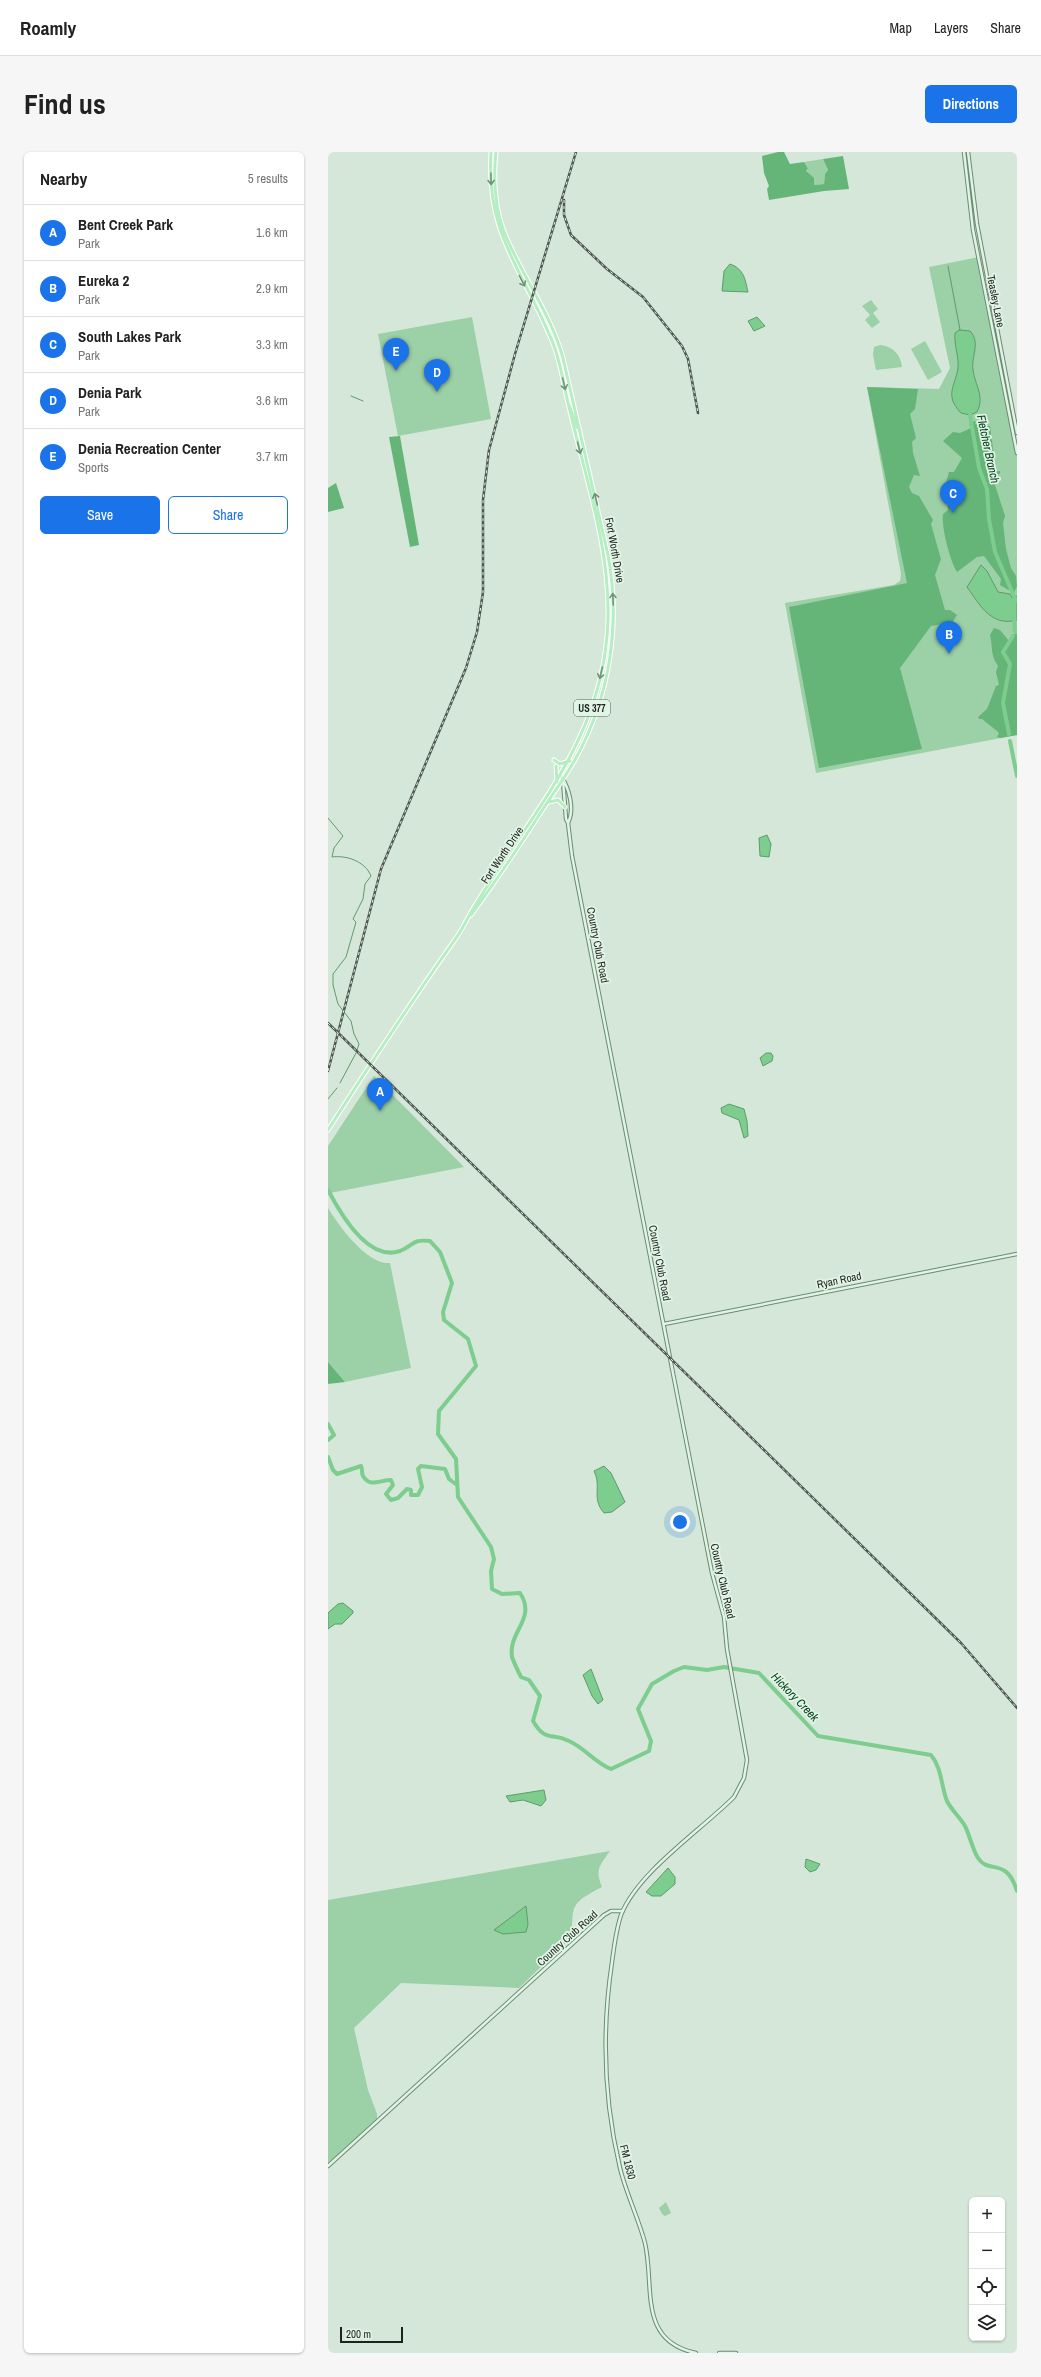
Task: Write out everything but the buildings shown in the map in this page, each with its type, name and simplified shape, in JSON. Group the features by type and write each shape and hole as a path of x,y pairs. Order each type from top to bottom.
{"main road":[{"name":"Fort Worth Drive","path":"462,928 476,903 561,776 590,716 605,655 608,598 600,540 554,346 544,323 506,250 496,217 491,181 491,152"},
{"name":"Fort Worth Drive","path":"328,1130 462,928 563,780 590,729 603,692 608,668 613,634 613,600 612,575 605,539 559,344 546,315 514,253 500,216 496,152"},
{"name":"Teasley Lane","path":"964,152 968,196 1017,452"},
{"name":"Teasley Lane","path":"968,152 972,195 1017,433"},
{"path":"968,196 972,195"},
{"path":"496,217 500,216"},
{"path":"533,302 546,315"},
{"path":"544,323 549,324 559,344"},
{"path":"568,404 572,407 577,427 580,430"},
{"path":"600,540 605,539"},
{"path":"554,760 560,764 570,760"},
{"path":"556,766 557,782"},
{"name":"Country Club Road","path":"561,776 567,785 570,799 570,818 568,823"},
{"name":"Country Club Road","path":"328,2166 604,1915 615,1910 623,1911 631,1895 643,1881 734,1797 744,1778 746,1758 728,1658 724,1617 712,1573 572,856 563,780"},
{"path":"548,803 558,800 565,807"},
{"name":"Ryan Road","path":"664,1324 1017,1254"},
{"path":"615,1910 621,1917"},
{"name":"FM 1830","path":"623,1911 614,1948 606,2027 607,2078 617,2153 648,2255 651,2309 654,2322 665,2337 681,2348 696,2353"},
{"path":"719,2353 736,2353"}],"shaded area":[{"path":"784,152 790,164 804,162 808,168 806,171 814,178 814,185 824,184 825,174 828,170 823,159 843,156 849,189 824,191 769,200 767,189 769,186 764,173 762,156"},
{"path":"823,159 828,170 825,174 824,184 814,185 806,171 808,167 804,162"},
{"path":"979,257 1017,453 1017,735 816,773 785,603 894,585 900,581 901,574 867,387 939,389 950,368 929,267"},
{"path":"730,264 735,266 743,275 748,292 722,291 724,271"},
{"path":"871,300 878,309 873,313 880,322 872,328 865,320 870,315 862,306"},
{"path":"472,317 491,419 398,436 378,334"},
{"path":"757,317 765,326 754,331 748,321"},
{"path":"959,330 970,331 975,340 973,370 979,391 980,401 977,412 970,415 961,413 956,407 952,396 958,368 955,333"},
{"path":"925,341 942,372 928,380 911,349"},
{"path":"880,345 889,347 896,352 902,367 876,370 873,355 874,347"},
{"path":"867,387 918,389 915,409 910,414 916,438 912,442 913,453 920,476 914,475 909,487 912,493 919,496 933,520 931,524 941,559 935,575 945,610 950,610 957,615 952,623 931,626 900,668 922,749 819,768 789,607 907,583"},
{"path":"974,421 976,422 975,424 982,427 990,426 996,471 1000,471 1000,474 995,475 995,485 1005,516 1003,523 1006,549 1011,568 1016,576 1017,586 1014,593 1000,585 1001,579 984,556 977,557 957,572 954,567 943,527 943,514 948,510 945,486 949,472 954,472 962,458 943,441 953,432 960,433 971,428 969,424"},
{"path":"400,436 419,545 410,547 389,437"},
{"path":"336,483 344,508 328,512 328,488"},
{"path":"981,565 987,571 998,592 1010,594 1012,598 1017,596 1017,620 1000,620 993,617 987,613 967,587"},
{"path":"994,628 1000,630 1009,641 1012,634 1017,634 1017,735 1000,738 997,737 999,733 997,731 978,717 987,709 996,686 999,685 996,672 998,666 993,655 990,635"},
{"path":"767,835 771,844 769,857 760,856 759,838"},
{"path":"766,1053 771,1053 773,1056 772,1061 763,1066 760,1058"},
{"path":"374,1076 464,1167 330,1193 328,1190 328,1146"},
{"path":"729,1104 744,1109 747,1121 748,1136 744,1138 739,1120 722,1113 721,1108"},
{"path":"328,1208 346,1234 363,1251 372,1258 381,1262 390,1263 411,1368 345,1382 328,1362"},
{"path":"328,1362 345,1382 328,1384"},
{"path":"604,1466 611,1473 625,1502 612,1512 604,1513 598,1502 597,1482 594,1471"},
{"path":"343,1603 353,1611 353,1613 342,1624 335,1624 328,1629 328,1613 338,1604"},
{"path":"591,1669 603,1700 598,1704 592,1696 583,1675"},
{"path":"544,1790 546,1800 541,1806 523,1800 510,1802 506,1796"},
{"path":"610,1851 599,1868 599,1876 602,1887 579,1901 576,1905 572,1917 572,1937 519,1988 401,1983 354,2028 368,2090 377,2114 377,2121 328,2166 328,1900"},
{"path":"806,1859 820,1864 816,1870 810,1872 805,1867"},
{"path":"668,1868 675,1877 675,1884 661,1896 652,1896 646,1892"},
{"path":"526,1906 528,1924 526,1932 503,1934 494,1930"},
{"path":"666,2202 671,2213 665,2216 659,2208"}],"waterway":[{"name":"Fletcher Branch","path":"948,266 960,330"},
{"path":"351,396 363,401"},
{"name":"Fletcher Branch","path":"970,415 979,468 987,489 989,519 995,552 1016,601"},
{"name":"Fletcher Branch","path":"1014,616 1015,632"},
{"name":"Fletcher Branch","path":"1009,734 1003,703 1010,664 1003,652 1013,636"},
{"name":"Fletcher Branch","path":"1010,741 1017,776"},
{"path":"328,818 343,836 334,848 332,857 343,857 354,860 364,866 371,876 365,884 363,899 353,919 356,922 346,957 333,974 333,985 338,1004 351,1021 354,1034 359,1044 357,1050"},
{"path":"340,1083 356,1053"},
{"path":"328,1099 337,1088"},
{"name":"Hickory Creek","path":"328,1190 340,1211 356,1233 366,1243 377,1249 388,1252 400,1251 419,1241 430,1241 440,1252 452,1283 443,1312 444,1320 468,1339 476,1366 439,1411 438,1434 456,1459 458,1497 491,1547 494,1559 491,1571 492,1589 502,1594 520,1593 524,1602 524,1618 514,1640 512,1657 521,1677 529,1680 540,1696 533,1721 538,1728 545,1735 563,1738 575,1744 600,1763 611,1769 649,1751 651,1741 638,1709 652,1684 684,1667 707,1670 724,1667 759,1673 818,1736 931,1755 935,1760 939,1771 947,1801 965,1826 978,1858 982,1863 1008,1873 1013,1880 1017,1891"},
{"path":"328,1424 334,1435 328,1440"},
{"path":"328,1457 333,1470 337,1474 361,1466 363,1476 369,1482 372,1483 391,1480 393,1485 386,1494 391,1500 398,1498 407,1489 411,1490 411,1495 418,1495 422,1487 418,1469 421,1466 445,1469 449,1479 457,1485"}],"railway":[{"path":"328,1071 381,869 466,668 477,632 483,592 483,500 489,450 515,354 576,152"},
{"path":"564,200 564,215 571,235 607,269 643,297 682,346 688,359 698,413"},
{"path":"328,1023 961,1643 1017,1708"}],"place":[{"name":"Denia Recreation Center","path":"396,371"},
{"name":"Denia Park","path":"437,392"},
{"name":"South Lakes Park","path":"953,513"},
{"name":"Eureka 2","path":"949,654"},
{"name":"Bent Creek Park","path":"380,1111"}]}
